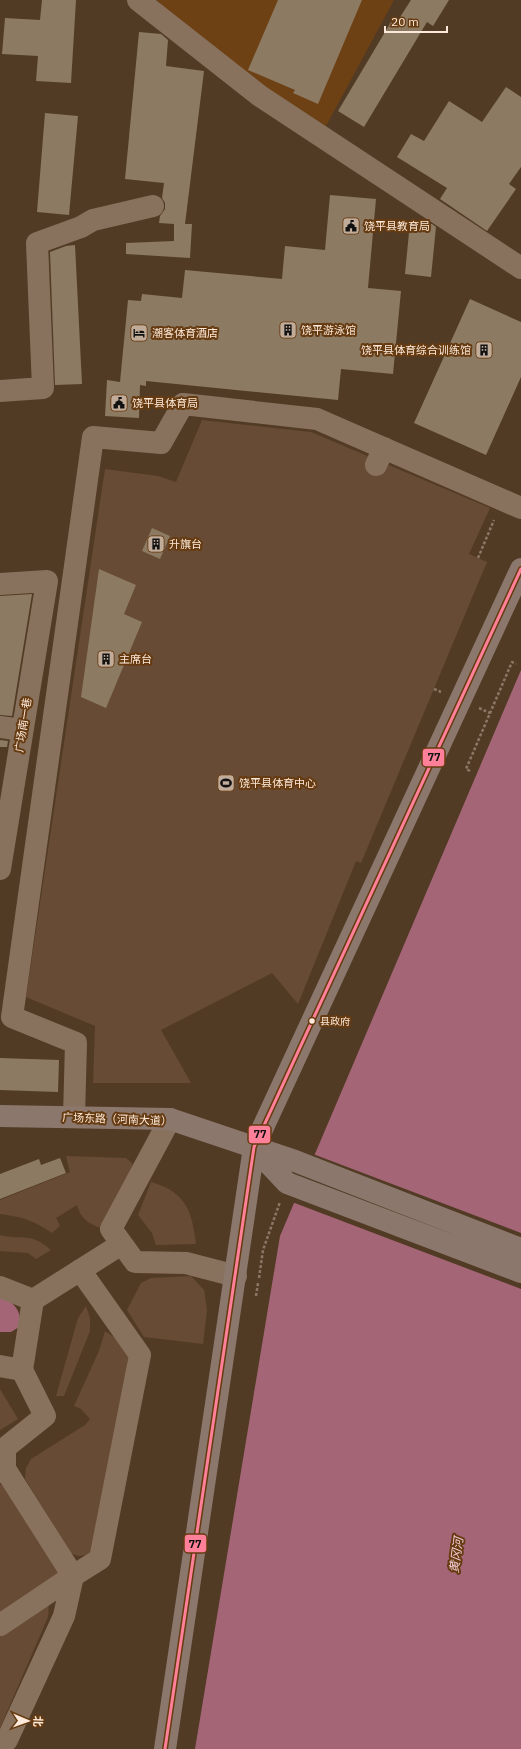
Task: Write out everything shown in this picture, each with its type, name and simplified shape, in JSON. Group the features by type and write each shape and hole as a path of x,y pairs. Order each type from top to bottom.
{"main road":[{"path":"165,1749 254,1147 521,569"},
{"name":"广场东路（河南大道）","path":"0,1116 170,1119 295,1161 521,1249"},
{"path":"254,1147 287,1183 521,1272"}],"street":[{"path":"138,0 260,96 521,268"},
{"path":"0,391 43,388 37,243 81,228 93,220 153,206"},
{"path":"74,1118 76,1043 12,1017 93,437 161,443 182,404 317,419 380,457 512,503"},
{"name":"广场南一巷","path":"0,584 47,581 1,857"},
{"path":"0,727 22,730"},
{"path":"112,1249 111,1229 170,1119"},
{"path":"0,1745 6,1740 64,1616 73,1576 2,1471 5,1448 45,1416 22,1370 33,1300 112,1249"},
{"path":"112,1249 135,1262 186,1263 236,1276"},
{"path":"0,1625 100,1559 140,1354 80,1270"},
{"path":"0,1287 33,1300"},
{"path":"0,1366 22,1370"}],"path":[{"path":"478,558 512,503"},
{"path":"470,771 466,769 490,713 512,662 516,664"}],"shaded area":[{"path":"157,0 394,0 326,126 272,92 164,8"},
{"name":"饶平县体育中心","path":"202,420 311,432 490,508 469,554 487,562 361,863 356,861 298,1004 272,973 161,1030 191,1083 93,1083 95,1026 26,997 105,469 158,476 176,482"},
{"path":"66,1156 126,1158 132,1163 134,1172 101,1228 86,1220 80,1214 77,1205 56,1218 60,1226 52,1233 40,1225 27,1220 0,1214 0,1200 70,1172"},
{"path":"151,1182 163,1186 180,1197 189,1213 196,1244 156,1245 152,1233 138,1215"},
{"path":"0,1235 8,1237 31,1238 37,1240 51,1250 36,1259 28,1253 0,1251"},
{"path":"191,1276 204,1290 207,1310 203,1344 144,1337 127,1310 141,1283 151,1278"},
{"path":"86,1306 90,1318 90,1331 64,1396 56,1396 78,1318"},
{"path":"105,1331 124,1344 129,1354 93,1551 79,1556 71,1553 25,1479 26,1468 31,1459 85,1425 90,1419 81,1409 74,1406 99,1351"},
{"path":"0,1389 18,1419 0,1430"},
{"path":"0,1484 7,1487 62,1574 0,1614"},
{"path":"49,1601 48,1617 0,1728 0,1635"}],"water":[{"name":"黄冈河","path":"521,670 521,1749 195,1749 280,1236"},
{"path":"0,1298 6,1299 12,1303 19,1314 19,1327 11,1332 0,1332"}],"pier":[{"path":"313,1154 521,1233 521,1289 292,1202"}],"building":[{"path":"42,0 76,0 71,83 36,81 38,56 2,54 5,18 40,20"},
{"path":"278,0 362,0 318,104 293,93 295,90 248,70"},
{"path":"411,0 449,0 433,26 427,22 364,127 338,111 391,22 395,25"},
{"path":"139,32 161,34 168,40 166,66 204,71 185,224 192,224 190,258 126,254 126,243 174,241 174,224 159,223 160,216 165,209 165,203 162,198 164,183 125,179"},
{"path":"506,87 521,97 521,167 509,184 516,189 487,231 440,199 447,188 397,157 411,134 424,141 449,101 482,122"},
{"path":"45,113 78,116 69,215 37,212"},
{"name":"饶平游泳馆","path":"330,195 376,199 368,288 401,291 393,374 341,369 338,400 146,381 146,386 140,385 139,418 105,416 107,380 120,382 128,300 141,301 142,294 182,298 185,270 282,279 285,246 325,250"},
{"path":"410,222 432,224 436,227 431,277 405,274"},
{"path":"75,245 82,384 55,385 50,252 66,246"},
{"name":"饶平县体育综合训练馆","path":"470,299 521,322 521,377 486,455 414,423"},
{"name":"升旗台","path":"152,528 170,536 160,559 142,551"},
{"name":"主席台","path":"99,569 136,585 124,614 142,622 106,708 81,697"},
{"path":"32,594 12,716 0,715 0,596"},
{"path":"0,740 8,741 7,747 0,747"},
{"path":"0,1058 59,1060 58,1092 0,1090"},
{"path":"60,1158 66,1173 0,1199 0,1174 39,1159 41,1165"}],"transit line":[{"name":"77","path":"165,1749 254,1147 521,569"}],"place":[{"name":"饶平县教育局","path":"351,226"},
{"name":"饶平游泳馆","path":"288,330"},
{"name":"潮客体育酒店","path":"139,333"},
{"name":"饶平县体育综合训练馆","path":"484,350"},
{"name":"饶平县体育局","path":"119,403"},
{"name":"升旗台","path":"156,544"},
{"name":"主席台","path":"106,659"},
{"name":"饶平县体育中心","path":"226,783"},
{"name":"县政府","path":"312,1021"}]}
